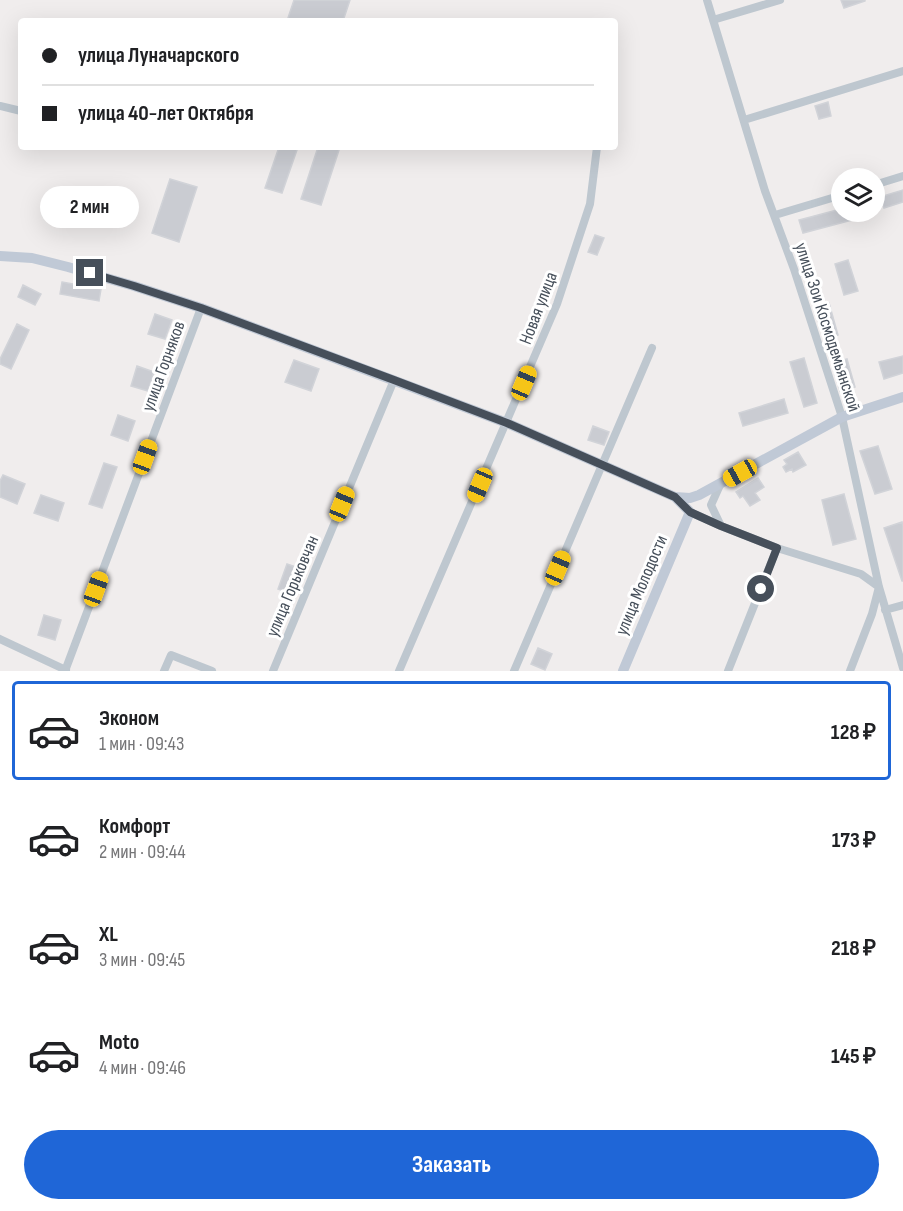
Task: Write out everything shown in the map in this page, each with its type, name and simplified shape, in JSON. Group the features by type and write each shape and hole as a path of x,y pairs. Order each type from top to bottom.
{"street":[{"name":"улица Зои Космодемьянской","path":"707,0 765,191 794,269 842,417 879,587 903,669"},
{"path":"713,20 780,0"},
{"path":"744,120 903,71"},
{"path":"0,106 18,110"},
{"name":"Новая улица","path":"399,671 557,304 590,204 597,150"},
{"path":"885,181 903,176"},
{"path":"775,215 831,198"},
{"path":"0,255 32,258 69,267 201,308 507,423 675,497 690,498 699,495 842,417 903,397"},
{"name":"улица Горняков","path":"66,670 201,308"},
{"path":"514,671 652,348"},
{"name":"улица Горьковчан","path":"273,671 394,380"},
{"path":"720,485 711,505 721,526"},
{"path":"675,497 690,512 721,526 777,548 861,574 879,587 872,614 850,671"},
{"name":"улица Молодости","path":"623,671 690,512"},
{"path":"728,671 777,548"},
{"path":"885,610 903,605"},
{"path":"0,639 66,670"},
{"path":"164,671 171,655 212,671"}],"building":[{"path":"294,0 350,0 344,18 288,18"},
{"path":"841,0 865,0 865,1 844,8"},
{"path":"828,102 831,116 819,119 815,106"},
{"path":"278,150 297,150 282,193 265,188"},
{"path":"317,150 339,150 321,205 301,199"},
{"path":"170,179 197,187 179,242 152,233"},
{"path":"903,190 903,202 885,208 885,195"},
{"path":"831,212 831,222 845,222 803,233 799,220"},
{"path":"595,235 604,238 597,255 588,252"},
{"path":"848,260 858,291 844,295 835,264"},
{"path":"62,282 101,289 99,301 60,294"},
{"path":"23,285 41,294 35,305 18,297"},
{"path":"829,303 838,335 825,339 816,307"},
{"path":"155,314 172,320 165,339 148,334"},
{"path":"17,324 29,330 11,369 0,364 0,359"},
{"path":"903,356 903,373 884,379 879,362"},
{"path":"804,358 817,403 804,407 790,362"},
{"path":"847,359 855,387 840,391 832,363"},
{"path":"294,360 319,369 311,391 285,382"},
{"path":"137,366 154,372 148,391 131,386"},
{"path":"784,399 788,413 743,426 739,413"},
{"path":"118,415 135,421 128,441 111,435"},
{"path":"593,426 609,432 604,445 588,440"},
{"path":"878,446 892,489 875,494 860,451"},
{"path":"798,452 806,465 793,472 792,469 786,472 783,467 787,464 784,460"},
{"path":"104,463 117,467 102,508 89,504"},
{"path":"3,475 25,484 17,504 0,497 0,481"},
{"path":"758,478 764,487 755,493 760,500 750,506 743,496 740,498 736,492"},
{"path":"844,494 856,539 833,545 822,500"},
{"path":"41,495 64,503 58,521 34,513"},
{"path":"902,522 903,526 903,581 884,528"},
{"path":"287,564 299,568 289,593 278,589"},
{"path":"44,615 61,620 55,640 38,635"},
{"path":"538,648 552,654 545,670 531,664"}],"route":[{"path":"90,273 201,308 507,423 675,497 690,512 777,548 761,589"}]}
